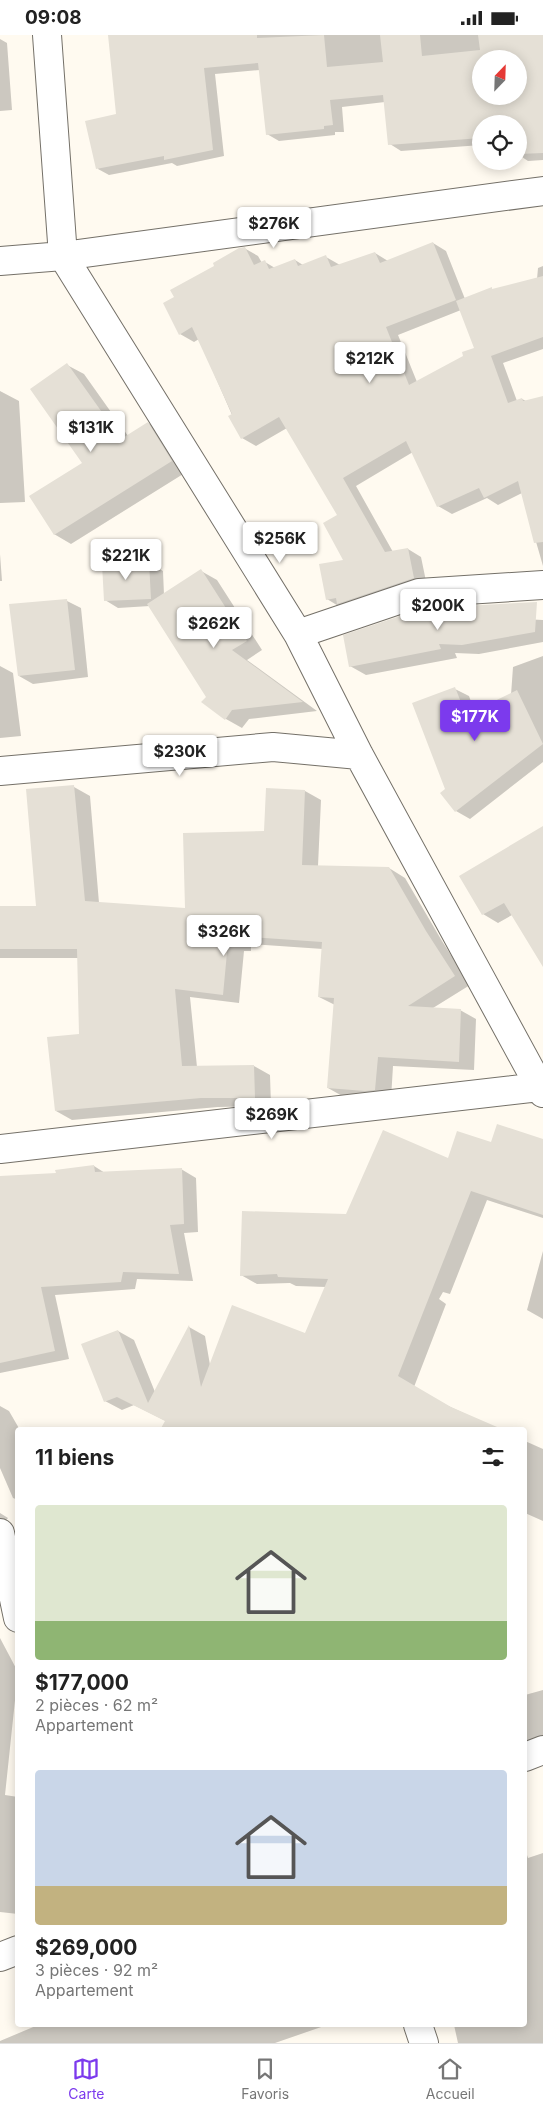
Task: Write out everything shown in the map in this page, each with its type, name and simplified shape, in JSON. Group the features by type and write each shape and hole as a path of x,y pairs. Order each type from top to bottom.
{"street":[{"path":"0,1149 541,1090 359,755 298,634 63,256 47,35"},
{"path":"0,261 63,256 543,191"},
{"path":"298,634 419,593 543,585"},
{"path":"0,771 272,747 359,755"},
{"path":"0,1533 15,1604"},
{"path":"527,1756 543,1750"},
{"path":"0,1957 15,1951"},
{"path":"419,2027 424,2043"}],"building":[{"path":"108,35 257,35 257,38 324,35 327,67 383,62 380,35 420,35 422,56 472,51 472,105 528,105 528,50 480,50 478,35 543,35 543,153 527,154 527,115 472,115 472,139 388,145 383,95 330,100 333,125 324,126 324,129 266,135 258,63 204,68 213,150 164,160 164,156 96,169 85,121 116,114"},
{"path":"433,242 456,300 386,327 409,385 463,356 462,352 474,348 456,301 492,287 492,289 543,276 543,337 491,356 508,403 522,398 523,401 543,396 543,542 534,543 518,481 484,498 479,488 437,507 406,441 343,478 385,552 408,548 414,578 337,604 336,598 326,600 319,564 343,560 323,523 337,515 279,417 241,439 228,416 232,414 192,327 179,335 163,303 174,297 170,290 214,266 213,263 239,248 245,247 254,265 265,260 269,269 295,259 298,266 326,255 331,267 375,252 380,263"},
{"path":"67,363 121,439 148,422 172,461 54,535 29,496 82,463 30,389"},
{"path":"149,562 151,599 104,601 102,564"},
{"path":"201,569 247,641 232,650 303,702 232,710 225,720 201,702 206,697 147,604"},
{"path":"67,599 75,670 18,676 9,604"},
{"path":"537,602 535,632 462,645 439,644 441,649 349,667 343,635 424,608"},
{"path":"455,687 466,715 517,690 543,744 455,812 440,793 445,789 412,703"},
{"path":"74,785 85,901 185,908 183,833 264,831 266,788 305,790 302,865 389,867 455,976 408,1006 461,1009 459,1062 378,1057 375,1090 327,1088 334,998 318,997 322,942 235,936 236,942 228,942 223,995 175,989 182,1066 254,1065 255,1098 201,1098 55,1111 47,1037 79,1034 77,949 0,949 0,906 36,906 26,789"},
{"path":"543,826 543,967 504,903 482,915 459,876"},
{"path":"497,1124 543,1139 543,1215 471,1191 398,1376 451,1407 497,1427 162,1427 165,1421 117,1397 104,1402 81,1344 118,1330 148,1403 189,1325 201,1387 232,1305 305,1333 328,1279 278,1277 277,1274 240,1276 242,1211 346,1214 383,1130 448,1158 457,1131 491,1142"},
{"path":"94,1165 95,1172 182,1168 184,1224 170,1225 179,1274 123,1272 121,1282 41,1287 55,1351 0,1363 0,1176 56,1173 55,1170"}]}
